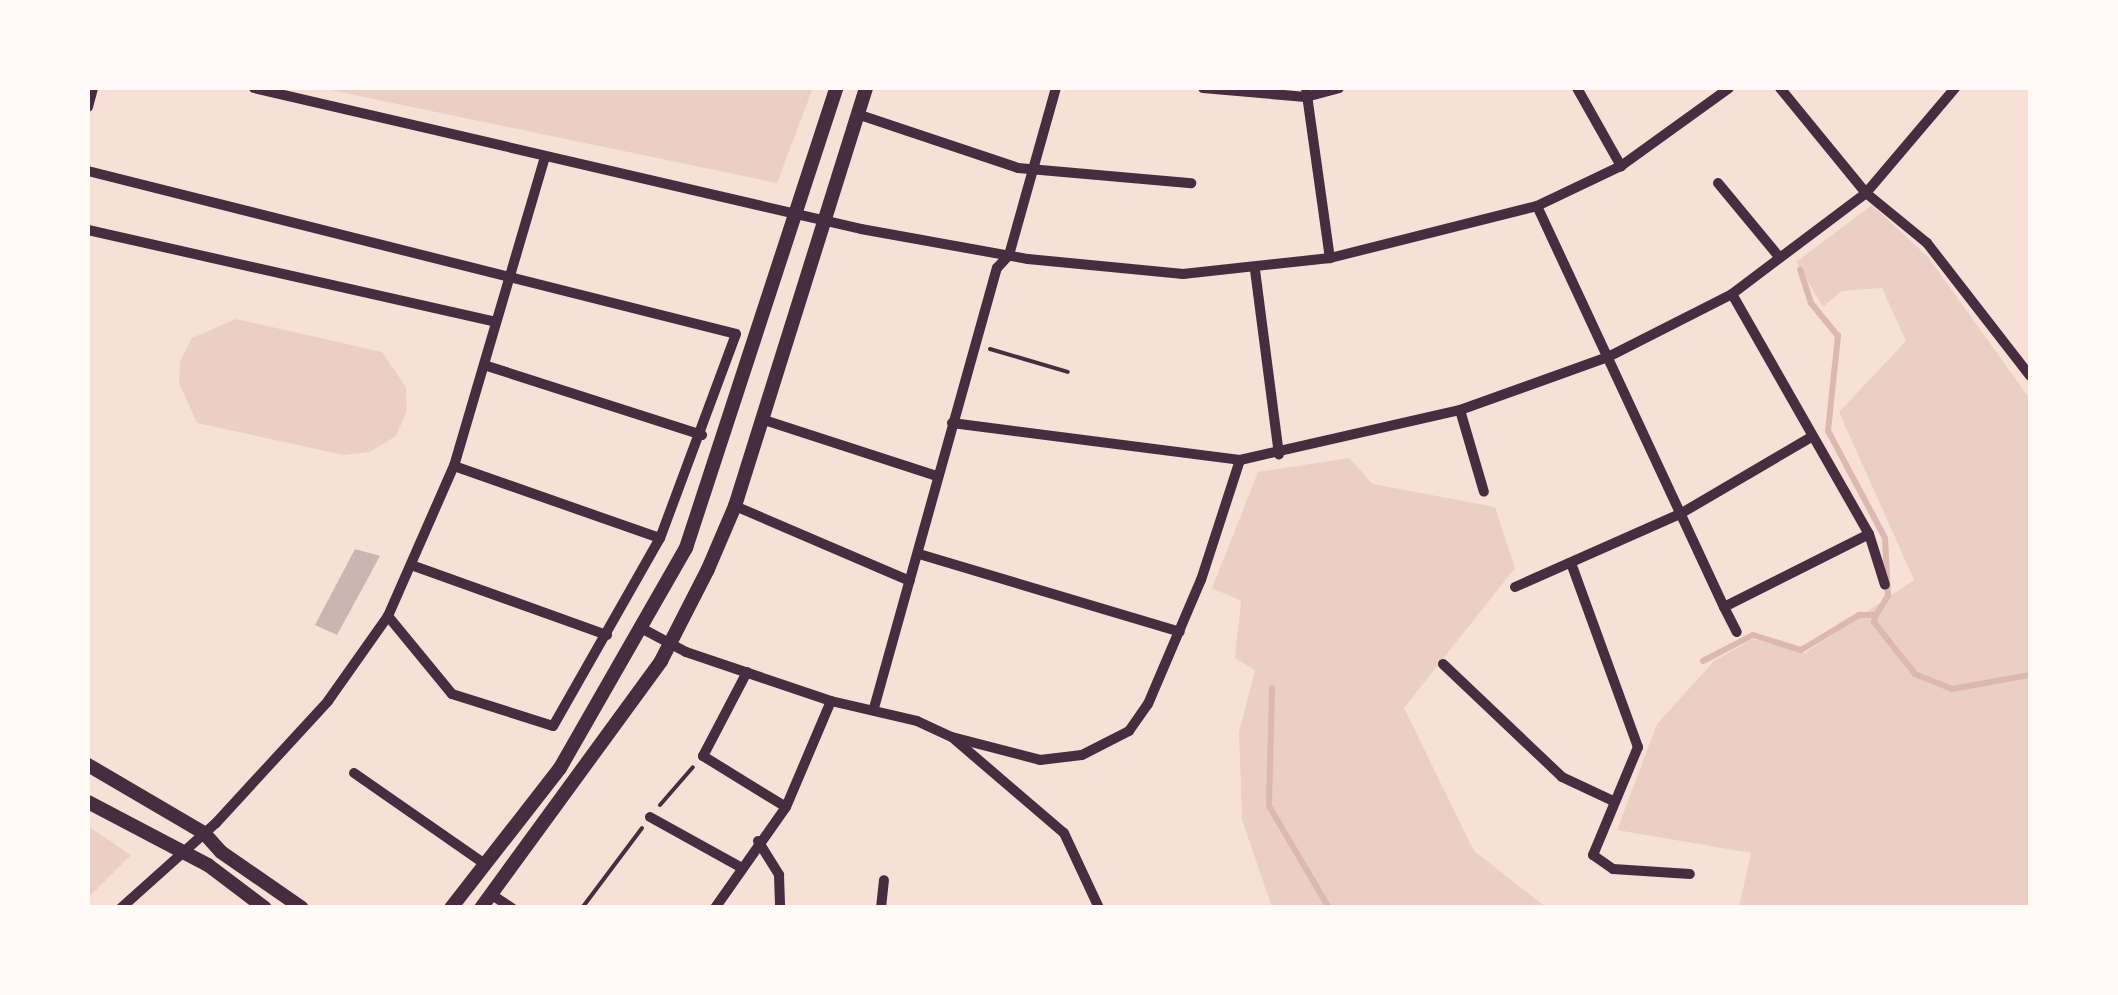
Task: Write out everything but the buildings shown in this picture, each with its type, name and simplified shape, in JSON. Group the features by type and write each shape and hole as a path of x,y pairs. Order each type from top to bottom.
{"street":[{"path":"88,107 93,88"},
{"path":"254,88 796,214 1009,255 1131,272 1254,270 1330,258 1537,206 1621,166 1729,88"},
{"path":"451,908 560,768 644,629 686,548 724,447 836,88"},
{"path":"481,908 670,645 734,506 866,88"},
{"path":"874,708 997,268 1009,255 1056,88"},
{"path":"1203,88 1306,92 1339,88"},
{"path":"1576,88 1621,166"},
{"path":"1780,88 1866,193 1927,243 2030,376"},
{"path":"952,424 1240,460 1460,410 1608,357 1732,294 1866,193 1954,88"},
{"path":"1306,92 1330,258"},
{"path":"857,114 1032,168 1191,183"},
{"path":"121,908 204,833 328,701 388,616 414,566 454,466 545,156"},
{"path":"88,172 510,273 736,334 702,436 660,538 553,726 452,694 388,616"},
{"path":"1718,183 1780,258"},
{"path":"1537,206 1737,632"},
{"path":"88,230 495,322"},
{"path":"1254,270 1279,454"},
{"path":"1732,294 1869,534 1885,585"},
{"path":"484,365 702,436"},
{"path":"1460,410 1484,492"},
{"path":"761,418 936,476"},
{"path":"1515,586 1680,514 1811,436"},
{"path":"644,629 670,645 830,701 874,708 952,737 1040,760 1082,754 1129,731 1180,632 1240,460"},
{"path":"454,466 660,538"},
{"path":"734,506 910,581"},
{"path":"1724,607 1869,534"},
{"path":"920,554 1180,632"},
{"path":"1570,562 1638,747 1595,841 1599,864 1690,874"},
{"path":"414,566 606,635"},
{"path":"1443,664 1562,778 1613,801"},
{"path":"747,672 703,756 786,807"},
{"path":"715,908 758,841 786,807 830,701"},
{"path":"952,737 1064,833 1099,908"},
{"path":"88,766 204,833 302,908"},
{"path":"354,773 486,864"},
{"path":"88,802 184,853 265,908"},
{"path":"650,817 742,868"},
{"path":"758,841 779,876 780,908"},
{"path":"881,908 884,880"},
{"path":"492,895 512,908"}],"path":[{"path":"976,344 1068,372"}],"shaded area":[{"path":"321,88 813,88 777,183"},
{"path":"1872,205 1928,257 2030,399 2030,907 1739,907 1751,853 1617,830 1657,724 1714,661 1753,639 1805,653 1914,580 1839,412 1906,341 1882,288 1842,291 1823,307 1796,262"},
{"path":"236,319 382,352 406,387 407,411 396,436 370,452 344,455 197,423 179,383 180,362 192,338"},
{"path":"1349,458 1373,484 1495,507 1515,568 1404,708 1474,851 1546,907 1272,907 1242,820 1239,732 1255,670 1235,658 1241,601 1212,588 1258,472"},
{"path":"88,826 131,855 88,898"}],"waterway":[{"path":"1703,661 1753,635 1801,650 1859,615 1876,615 1888,596 1885,538 1828,431 1838,336 1811,303 1800,270"},
{"path":"1876,615 1874,622 1915,674 1952,689 2030,675"},
{"path":"1272,688 1269,806 1329,908"}]}
